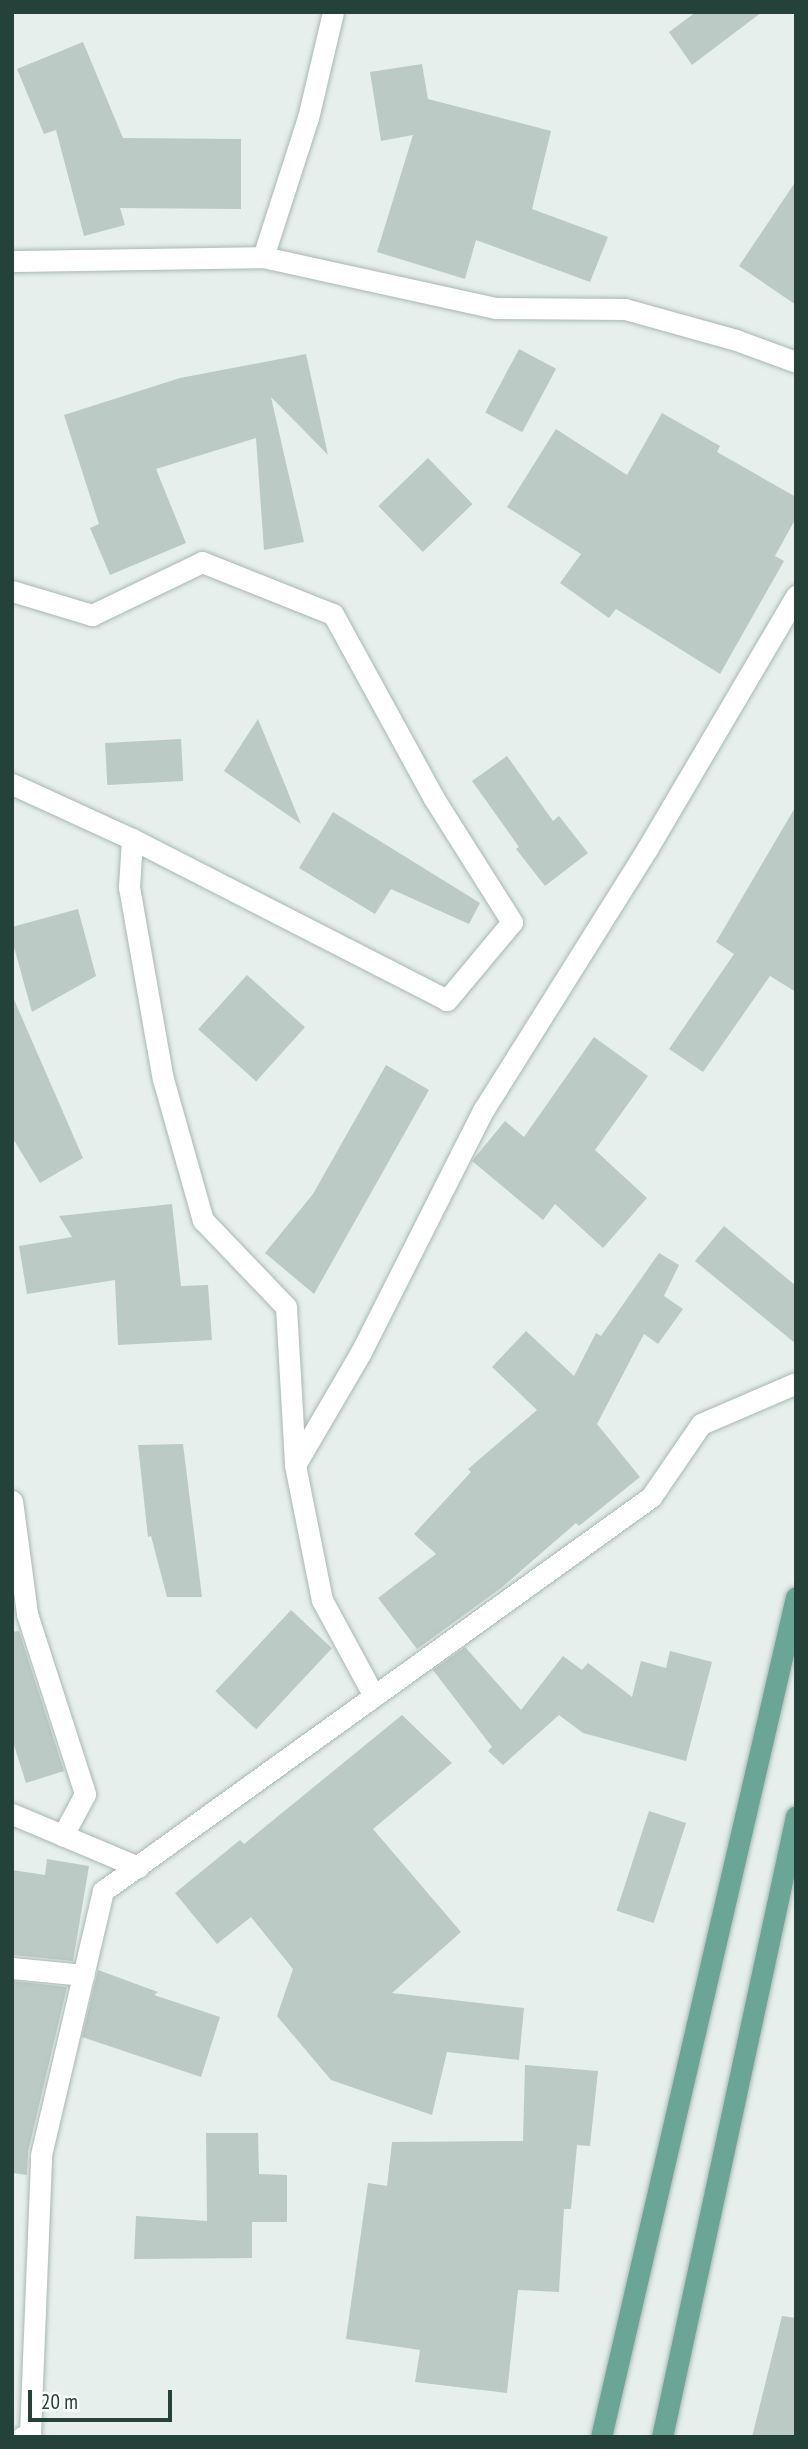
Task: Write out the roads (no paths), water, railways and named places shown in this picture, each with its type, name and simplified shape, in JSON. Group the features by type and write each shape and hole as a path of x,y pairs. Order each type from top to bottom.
{"main road":[{"path":"601,2437 796,1597"},
{"path":"663,2437 796,1816"}],"street":[{"path":"263,257 308,118 333,12"},
{"path":"12,261 263,257 495,308 625,309 736,340 796,362"},
{"path":"12,591 92,615 202,562 333,614 433,797 512,922 447,1000 132,839 12,784"},
{"path":"295,1465 361,1352 484,1109 647,849 796,596"},
{"path":"132,839 129,887 163,1079 203,1220 286,1307 295,1465 323,1600 374,1696"},
{"path":"22,2437 30,2434 41,2155 103,1891 651,1497 701,1424 796,1383"},
{"path":"12,1501 27,1614 85,1794 63,1835"},
{"path":"12,1814 138,1867"},
{"path":"12,1968 84,1975"}]}
